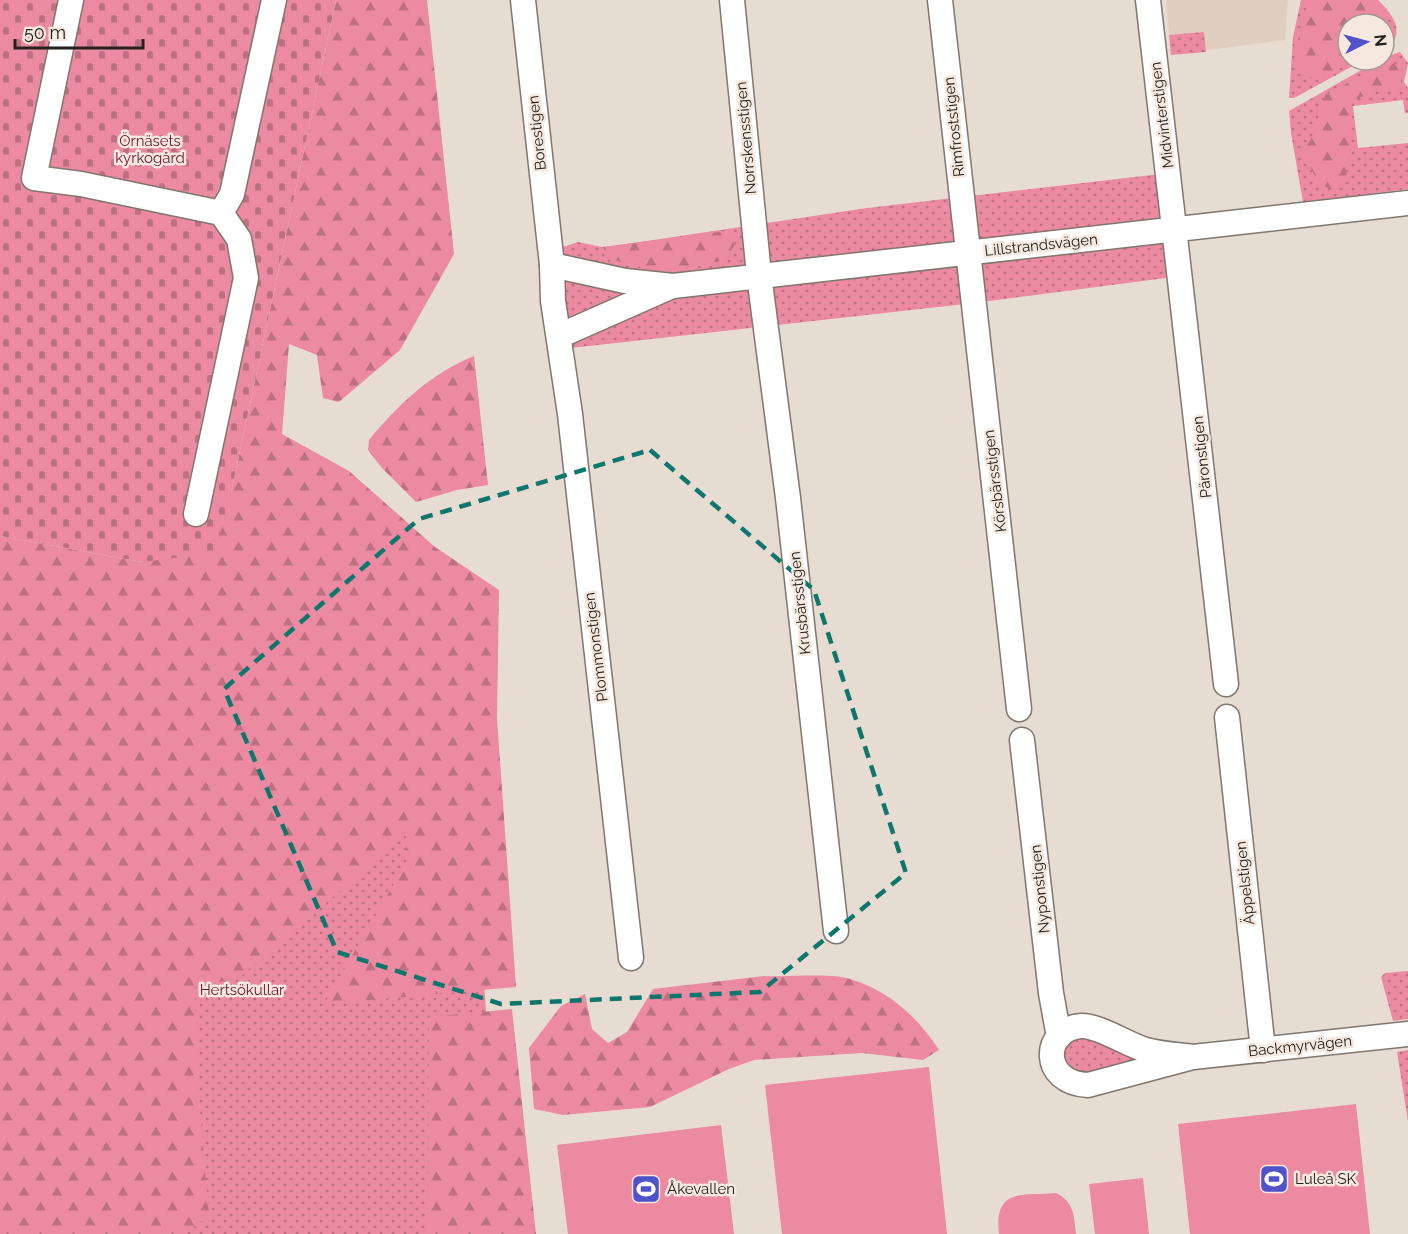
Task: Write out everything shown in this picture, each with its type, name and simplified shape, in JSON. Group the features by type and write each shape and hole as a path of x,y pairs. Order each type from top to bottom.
{"street":[{"path":"70,0 34,178 81,184 221,213 239,239 246,278 196,514"},
{"path":"221,213 232,194 274,0"},
{"name":"Borestigen","path":"523,0 552,265"},
{"name":"Norrskensstigen","path":"732,0 759,275"},
{"name":"Rimfroststigen","path":"940,0 967,253"},
{"name":"Midvinterstigen","path":"1148,0 1175,230"},
{"name":"Lillstrandsvägen","path":"552,265 625,281 673,286 1408,203"},
{"name":"Päronstigen","path":"1175,230 1226,684"},
{"name":"Körsbärsstigen","path":"967,253 996,486 1019,709"},
{"path":"552,265 553,301 559,336"},
{"name":"Krusbärsstigen","path":"759,275 788,498 836,931"},
{"name":"Lillstrandsvägen","path":"559,336 673,286"},
{"name":"Plommonstigen","path":"559,336 631,958"},
{"name":"Äppelstigen","path":"1227,717 1263,1050"},
{"name":"Nyponstigen","path":"1022,740 1051,993 1059,1036"},
{"name":"Backmyrvägen","path":"1192,1057 1147,1051 1082,1026 1067,1030 1059,1036 1052,1056 1054,1067 1063,1079 1072,1084 1088,1085 1192,1057 1408,1034"}],"highlighted area":[{"path":"650,450 814,590 906,873 760,992 501,1004 337,952 224,689 419,519"}],"shaded area":[{"path":"1166,0 1288,0 1285,40 1171,55"}],"green space":[{"name":"Örnäsets kyrkogård","path":"0,0 336,0 231,493 215,553 142,562 0,536"},
{"path":"336,0 427,0 454,254 400,350 339,402 323,398 317,355 289,344 282,434 349,471 435,547 499,590 497,718 516,987 324,1004 406,863 406,834 239,978 195,987 199,1098 209,1217 180,1234 0,1234 0,536 142,562 231,493"},
{"path":"1301,0 1378,0 1389,12 1336,12 1336,72 1342,72 1294,98 1289,98 1293,37"},
{"path":"1308,0 1372,0 1384,11 1336,12 1336,70 1318,79 1303,77 1296,59"},
{"path":"1204,32 1206,52 1171,55 1169,35"},
{"path":"1400,52 1408,63 1404,82 1408,88 1408,113 1405,113 1403,100 1353,106 1358,148 1408,143 1408,189 1303,202 1289,111 1358,72 1396,72 1396,53"},
{"path":"1396,64 1402,64 1403,75 1398,89 1374,92 1349,102 1350,147 1345,185 1336,191 1319,184 1303,153 1314,133 1325,95 1368,72 1396,72"},
{"path":"1169,173 1189,275 974,303 562,349 551,251 578,242 602,247 620,245 867,208"},
{"path":"734,230 735,244 727,258 687,268 656,269 627,264 614,259 602,247"},
{"path":"474,356 488,485 457,490 416,502 382,468 368,450 369,440 416,391 443,372"},
{"name":"Hertsökullar","path":"0,741 467,743 488,1039 483,1234 0,1234"},
{"path":"1408,971 1408,1019 1393,1021 1381,977 1385,973"},
{"path":"764,976 828,976 847,978 862,983 900,1005 921,1026 939,1050 923,1060 862,1053 754,1060 729,1069 650,1107 563,1115 534,1109 529,1048 561,1006 585,994 592,1029 608,1043 627,1032 653,989"},
{"path":"512,1009 536,1234 421,1234 428,1221 429,1017"},
{"path":"1060,1034 1189,1057 1088,1087 1056,1071"},
{"path":"1408,1050 1408,1121 1397,1052"},
{"path":"929,1067 947,1234 782,1234 765,1085"},
{"name":"Luleå SK","path":"1356,1104 1370,1234 1190,1234 1178,1124"},
{"name":"Åkevallen","path":"721,1125 734,1234 568,1234 557,1145"},
{"path":"1143,1178 1149,1234 1095,1234 1089,1184"},
{"path":"1056,1193 1070,1205 1074,1215 1076,1234 999,1234 1001,1209 1012,1197"}],"place":[{"name":"Luleå SK","path":"1274,1179"},
{"name":"Åkevallen","path":"646,1189"}]}
